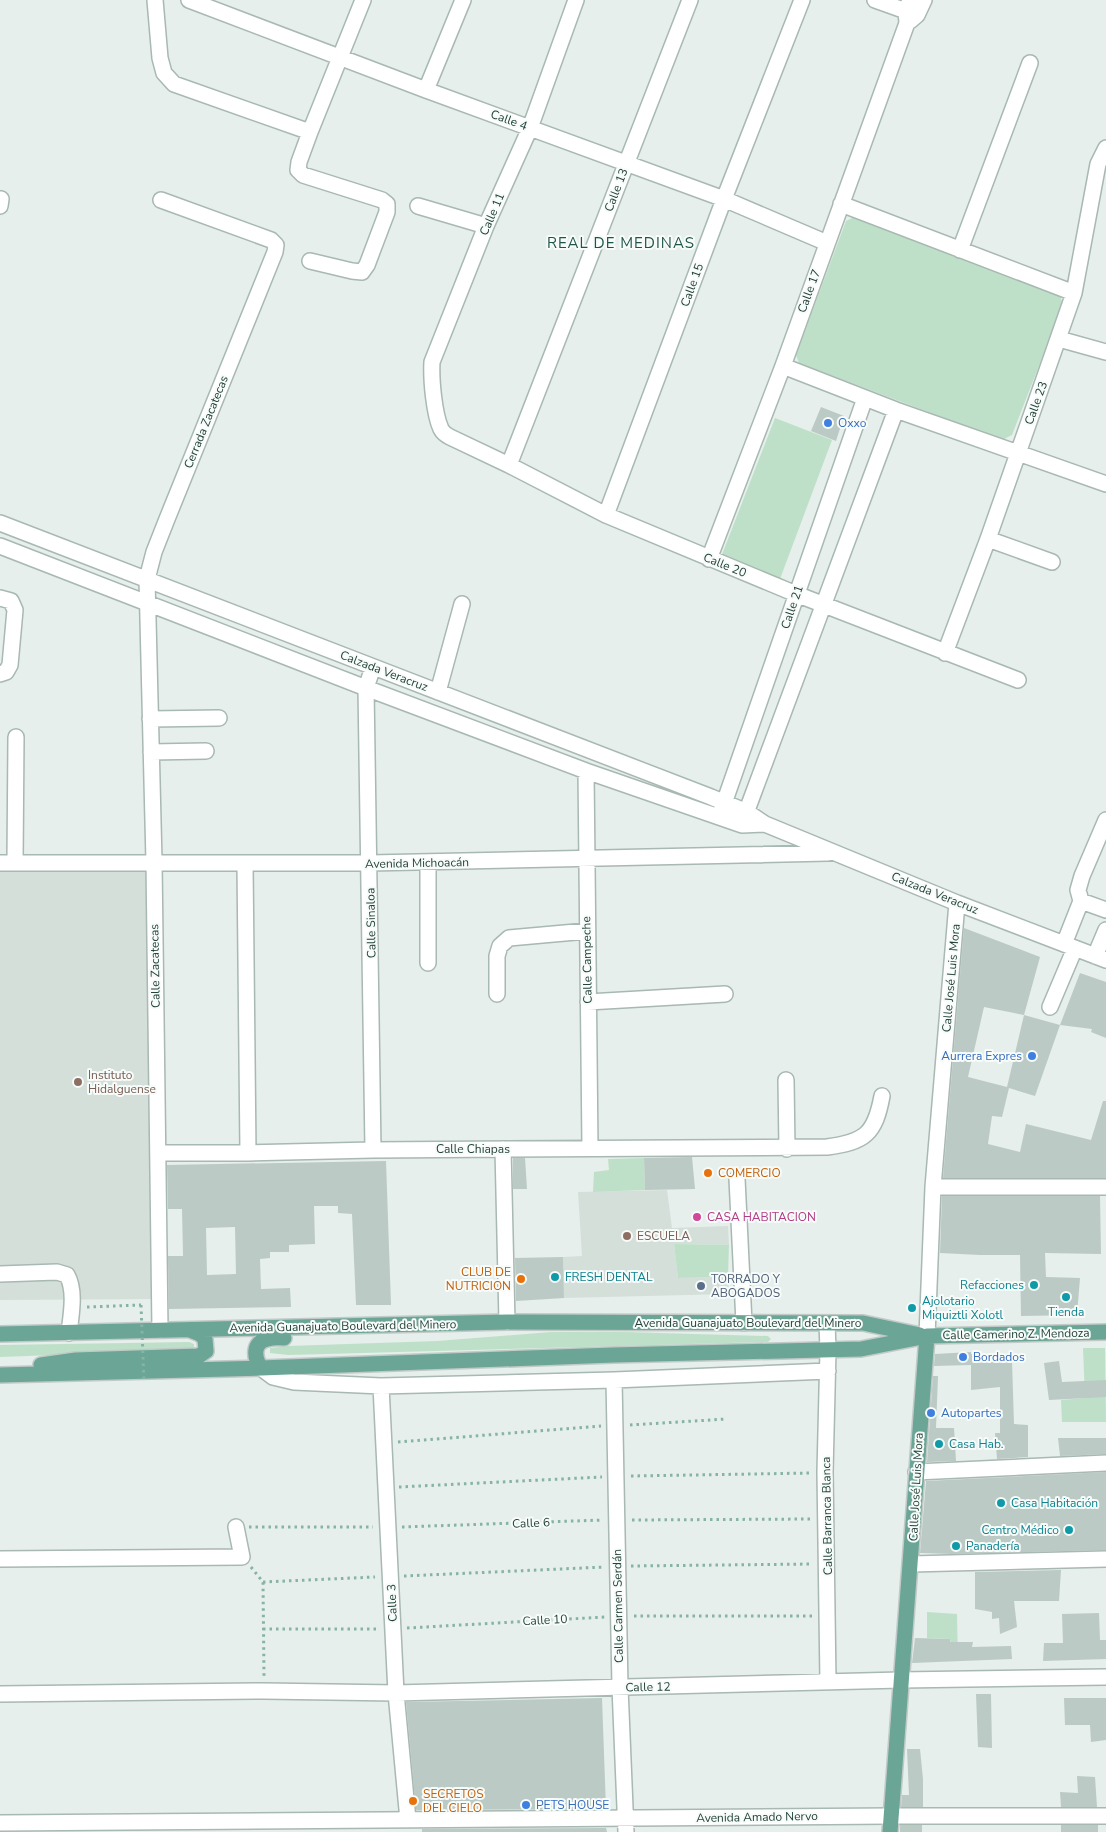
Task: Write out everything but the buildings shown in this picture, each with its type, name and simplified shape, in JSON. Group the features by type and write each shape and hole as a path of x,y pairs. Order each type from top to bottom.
{"main road":[{"name":"Avenida Guanajuato Boulevard del Minero","path":"0,1334 506,1322 863,1323 927,1336"},
{"path":"261,1368 255,1360 255,1350 261,1342 268,1339 414,1334 477,1323"},
{"path":"0,1373 76,1360 199,1356 206,1351 205,1339 190,1329"},
{"name":"Calle Camerino Z. Mendoza","path":"927,1336 1106,1332"},
{"name":"Avenida Guanajuato Boulevard del Minero","path":"0,1373 261,1368 613,1355 862,1349 927,1336"},
{"name":"Calle José Luis Mora","path":"890,1832 927,1336"}],"street":[{"path":"155,0 160,58 164,73 174,84 310,132"},
{"name":"Calle 4","path":"189,0 426,90 724,199 827,243"},
{"path":"310,261 362,272 367,265 387,212 387,204 382,200 304,175 298,170 310,132 363,0"},
{"path":"426,90 463,0"},
{"name":"Calle 11","path":"442,431 438,419 433,385 432,362 486,226 530,128 576,0"},
{"name":"Calle 13","path":"509,465 690,0"},
{"name":"Calle 15","path":"606,515 724,199 802,0"},
{"path":"875,0 914,9"},
{"name":"Calle 17","path":"709,559 783,366 914,9"},
{"path":"960,250 1030,63"},
{"name":"Calle 23","path":"945,653 988,539 1074,293 1098,164 1106,148"},
{"path":"0,206 1,199"},
{"name":"Cerrada Zacatecas","path":"148,603 147,579 154,552 275,252 276,245 271,240 161,200"},
{"path":"841,204 1074,293"},
{"path":"418,206 486,226"},
{"path":"1059,339 1106,352"},
{"path":"783,366 896,410 1106,484"},
{"name":"Calle 21","path":"722,809 865,398"},
{"path":"744,818 825,605 896,410"},
{"name":"Calle 20","path":"442,431 450,437 606,515 796,594 1018,680"},
{"name":"Calzada Veracruz","path":"0,523 373,666 744,818 765,824 957,903 1100,958"},
{"path":"988,539 1052,562"},
{"name":"Calzada Veracruz","path":"0,546 586,771 722,809"},
{"path":"0,598 11,601 15,610 10,665 6,672 0,674"},
{"name":"Calle Zacatecas","path":"148,603 154,862 160,1330"},
{"path":"438,692 462,604"},
{"name":"Calle Sinaloa","path":"373,666 366,688 373,1150"},
{"path":"150,719 219,718"},
{"path":"7,863 16,737"},
{"path":"151,752 206,751"},
{"name":"Calle Campeche","path":"586,771 590,1148"},
{"path":"1050,1007 1069,946 1080,901 1078,890 1082,876 1106,820"},
{"name":"Avenida Michoacán","path":"7,863 370,863 586,860 834,853"},
{"path":"428,862 428,963"},
{"path":"245,864 248,1153"},
{"path":"1080,901 1106,910"},
{"name":"Calle José Luis Mora","path":"927,1336 933,1187 957,903"},
{"path":"1100,958 1106,930"},
{"path":"497,994 497,956 500,946 509,938 587,932"},
{"path":"588,1002 724,994"},
{"path":"786,1080 787,1149"},
{"name":"Calle Chiapas","path":"158,1153 590,1148 787,1149 827,1147 848,1144 863,1137 872,1128 879,1112 882,1096"},
{"path":"503,1150 506,1322"},
{"path":"737,1178 744,1323"},
{"path":"933,1187 1106,1187"},
{"path":"0,1274 57,1272 67,1275 71,1282 72,1308 69,1332"},
{"name":"Calle Barranca Blanca","path":"827,1323 828,1372 825,1472 828,1682"},
{"path":"261,1368 273,1377 294,1382 380,1386 828,1372"},
{"name":"Calle Carmen Serdán","path":"614,1380 618,1616 625,1825"},
{"name":"Calle 3","path":"380,1386 396,1693 408,1820"},
{"path":"916,1472 1106,1463"},
{"path":"0,1559 242,1557 236,1527"},
{"path":"911,1564 1106,1559"},
{"name":"Calle 12","path":"0,1694 264,1691 396,1693 901,1680 1106,1677"},
{"name":"Avenida Amado Nervo","path":"0,1823 408,1820 625,1825 891,1816 1106,1816"}],"path":[{"path":"84,1307 141,1305 144,1383"},
{"path":"384,1443 615,1425 726,1419"},
{"name":"Calle 6","path":"236,1527 388,1528 616,1520 826,1519"},
{"path":"242,1557 263,1582 264,1691"},
{"path":"263,1582 617,1566 827,1564"},
{"name":"Calle 10","path":"264,1630 393,1629 618,1616 827,1616"}],"shaded area":[{"name":"Instituto Hidalguense","path":"0,864 153,864 159,1299 0,1300"},
{"name":"ESCUELA","path":"667,1190 672,1228 728,1226 729,1245 674,1244 678,1278 728,1277 729,1294 564,1298 563,1257 582,1256 578,1192"}],"green space":[{"path":"854,217 1059,293 1063,304 1012,435 1002,440 799,363 796,355 846,221"},
{"path":"775,418 832,440 780,579 721,557"},
{"path":"644,1158 645,1190 593,1192 594,1172 609,1170 608,1159"},
{"path":"674,1244 729,1245 728,1277 678,1278"},
{"path":"551,1332 768,1336 771,1339 768,1342 288,1355 270,1353 270,1348 288,1346 437,1341"},
{"path":"189,1342 194,1344 191,1350 0,1357 0,1345"},
{"path":"1083,1348 1105,1348 1106,1422 1062,1422 1061,1400 1085,1398"},
{"path":"927,1612 957,1614 958,1661 952,1661 950,1639 927,1638"}],"place":[{"name":"Oxxo","path":"828,423"},
{"name":"Aurrera Expres","path":"1032,1056"},
{"name":"Instituto Hidalguense","path":"78,1082"},
{"name":"COMERCIO","path":"708,1173"},
{"name":"CASA HABITACION","path":"697,1217"},
{"name":"ESCUELA","path":"627,1236"},
{"name":"FRESH DENTAL","path":"555,1277"},
{"name":"CLUB DE NUTRICION","path":"521,1279"},
{"name":"Refacciones","path":"1034,1285"},
{"name":"TORRADO Y ABOGADOS","path":"701,1286"},
{"name":"Tienda","path":"1066,1297"},
{"name":"Ajolotario Miquiztli Xolotl","path":"912,1308"},
{"name":"Bordados","path":"963,1357"},
{"name":"Autopartes","path":"931,1413"},
{"name":"Casa Hab.","path":"939,1444"},
{"name":"Casa Habitación","path":"1001,1503"},
{"name":"Centro Médico","path":"1069,1530"},
{"name":"Panadería","path":"956,1546"},
{"name":"SECRETOS DEL CIELO","path":"413,1801"},
{"name":"PETS HOUSE","path":"526,1805"}],"district":[{"name":"REAL DE MEDINAS","path":"621,243"}]}
